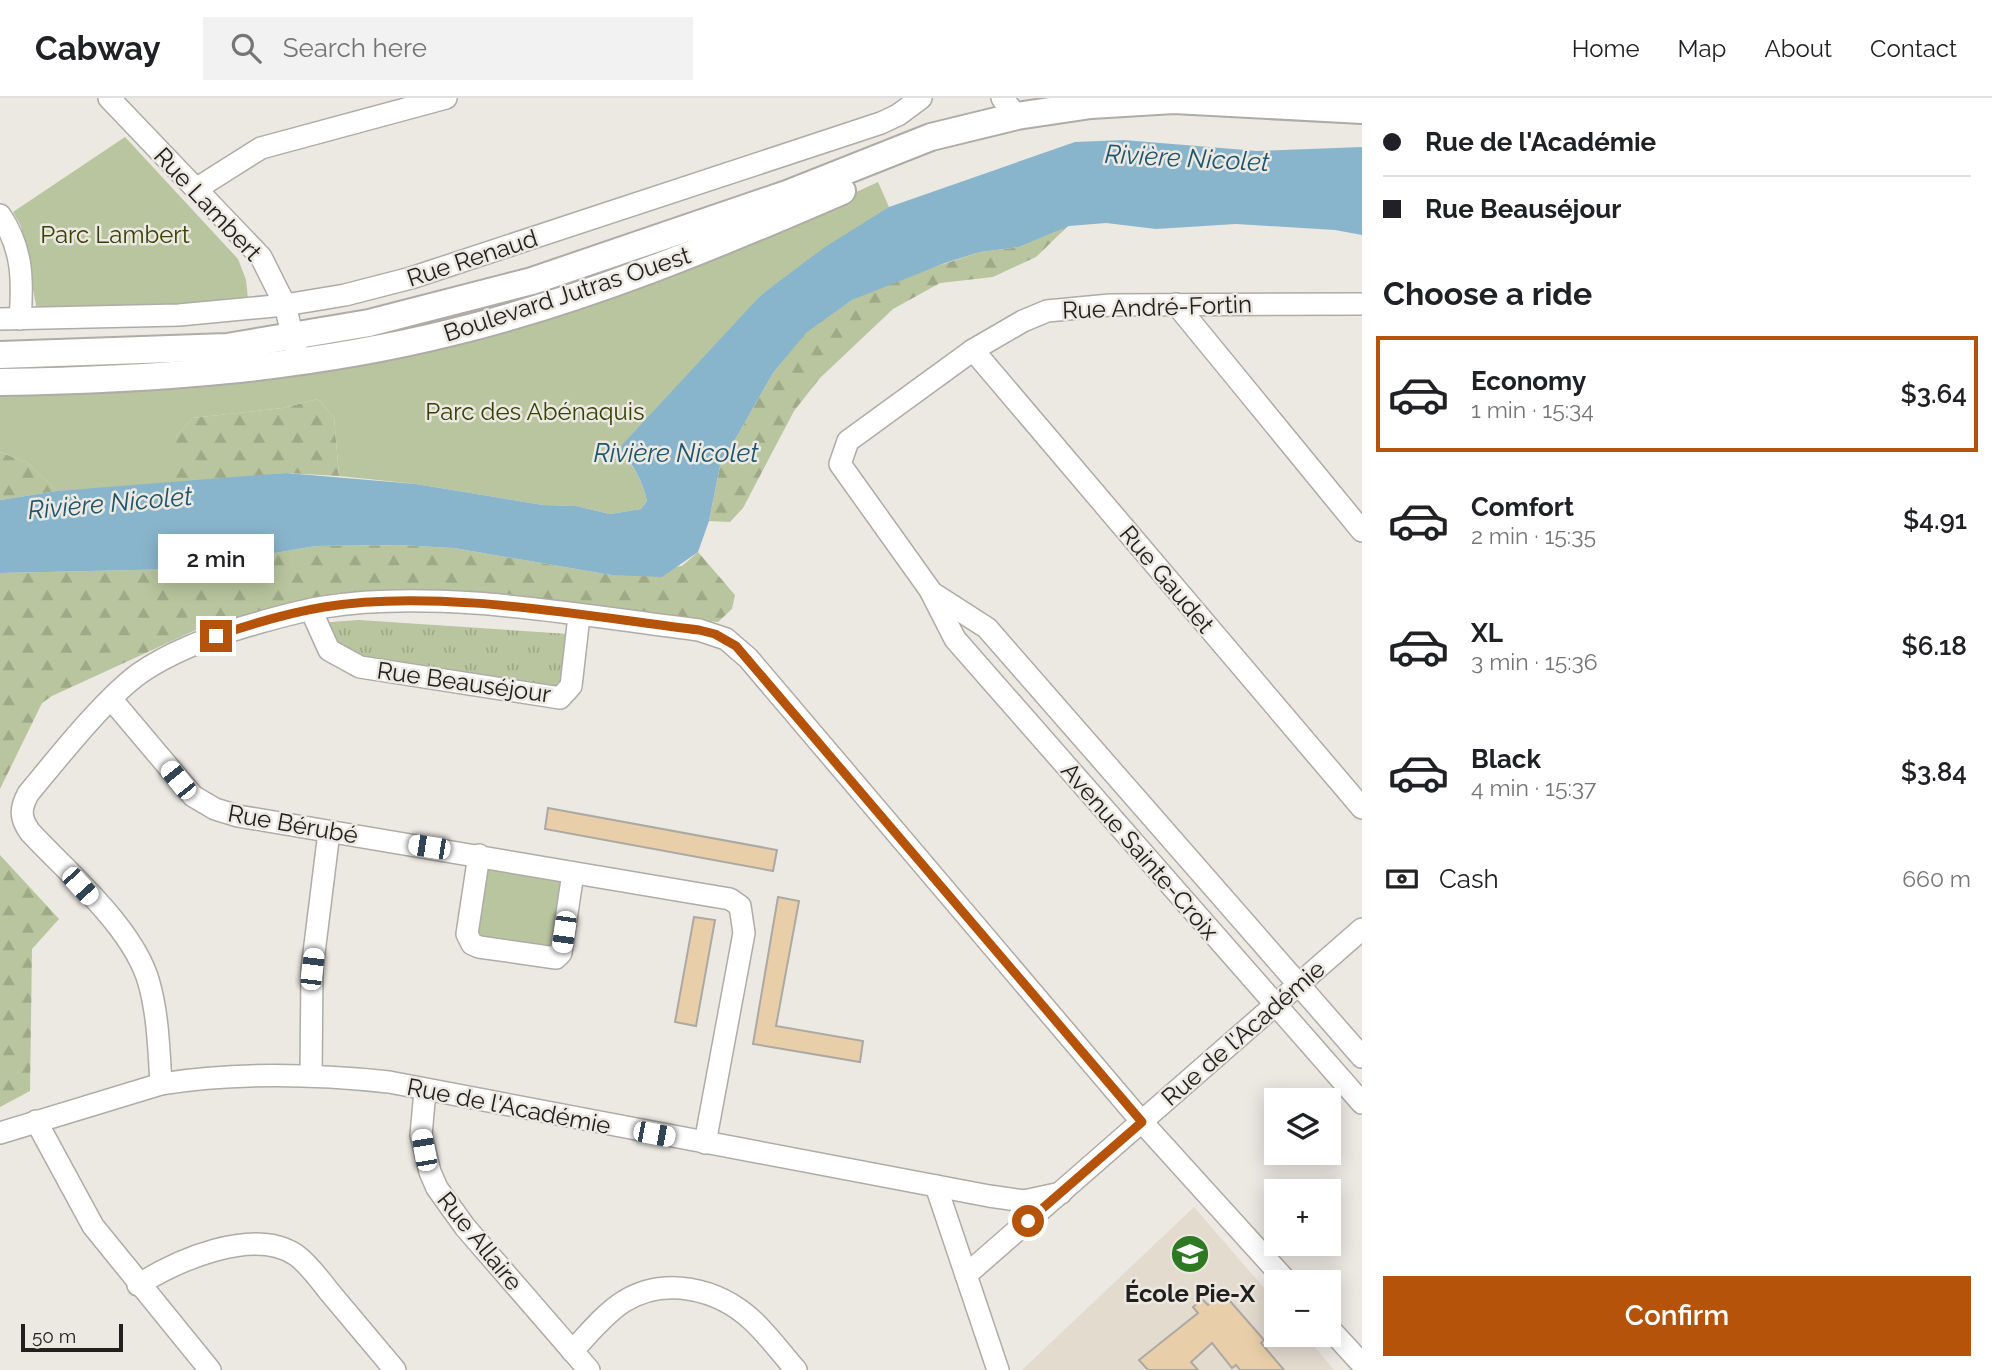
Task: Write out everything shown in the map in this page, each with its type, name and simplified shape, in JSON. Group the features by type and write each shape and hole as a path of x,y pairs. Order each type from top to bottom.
{"main road":[{"name":"Boulevard Jutras Ouest","path":"0,382 167,376 296,350 532,281 787,194 931,137 984,127 1010,107 1175,99 1362,110"},
{"name":"Boulevard Jutras Ouest","path":"0,355 227,348 296,350"}],"street":[{"name":"Rue Lambert","path":"109,98 261,257 285,305 296,350"},
{"path":"196,189 261,148 446,98"},
{"name":"Rue Renaud","path":"10,319 179,315 285,305 411,278 673,194 881,123 898,115 921,98"},
{"path":"0,215 16,244 21,266 10,319"},
{"path":"1176,304 1362,531"},
{"name":"Rue André-Fortin","path":"840,464 848,441 973,350 1023,321 1047,311 1069,307 1176,304 1362,304"},
{"name":"Rue Gaudet","path":"973,350 1362,808"},
{"name":"Avenue Sainte-Croix","path":"840,464 930,590 956,639 1101,808 1362,1103"},
{"name":"Avenue Sainte-Croix","path":"930,590 987,628 1362,1057"},
{"path":"161,1084 153,1004 142,964 114,923 23,823 22,806 28,794 112,700 139,674 201,642 311,610 367,603 452,602 699,630 726,639 748,658 1142,1122 1276,1270"},
{"name":"Rue Beauséjour","path":"311,610 329,650 360,667 560,698 571,686 579,615"},
{"name":"Rue Bérubé","path":"112,700 186,788 215,809 329,832 479,855 730,900 740,906 744,933 705,1143"},
{"path":"1101,808 1126,787"},
{"path":"311,1076 312,969 329,832"},
{"path":"479,855 467,934 472,944 479,947 556,958 561,953 573,873"},
{"name":"Rue de l'Académie","path":"966,1275 1362,929"},
{"name":"Rue de l'Académie","path":"0,1133 161,1084 311,1076 389,1082 425,1091 1024,1201 1061,1193"},
{"name":"Rue Allaire","path":"425,1091 421,1135 429,1172 437,1188 465,1227 589,1370"},
{"path":"36,1121 93,1226 138,1285 210,1370"},
{"path":"936,1186 998,1370"},
{"path":"138,1285 196,1256 238,1246 271,1244 296,1255 314,1273 395,1370"},
{"path":"572,1351 622,1303 641,1292 684,1288 709,1294 753,1321 796,1370"},
{"path":"1341,1341 1362,1364"}],"shaded area":[{"name":"École Pie-X","path":"1194,1207 1264,1288 1264,1347 1315,1347 1334,1370 1022,1370"}],"green space":[{"name":"Parc Lambert","path":"125,137 238,259 246,280 248,299 184,306 37,310 21,226 13,212"},
{"name":"Parc des Abénaquis","path":"878,182 889,207 761,295 621,453 634,469 643,488 647,501 641,509 610,514 576,506 543,505 416,484 339,476 334,417 318,399 283,408 192,418 176,437 176,484 57,491 28,463 0,452 0,393 293,372 755,239"},
{"path":"1068,226 1036,257 993,277 940,283 893,309 820,378 794,411 743,508 730,522 709,521 720,466 773,373 805,333 852,300 898,279 980,252 1019,247"},
{"path":"318,399 334,417 339,476 286,473 176,484 176,437 192,418 283,408"},
{"path":"0,452 28,463 57,491 0,500"},
{"path":"398,545 454,548 611,575 682,566 698,552 735,595 732,609 718,622 450,595 314,604 200,628 42,703 0,789 0,573 179,569 316,546"},
{"path":"359,620 569,634 563,695 542,705 351,676 338,664 318,627 331,622"},
{"path":"0,855 59,919 32,949 30,1091 0,1107"},
{"path":"479,855 573,873 561,953 479,947 468,921"}],"water":[{"name":"Rivière Nicolet","path":"1124,140 1257,151 1362,147 1362,235 1335,230 1236,224 1156,229 1106,223 1069,226 1019,247 980,252 945,263 852,300 806,333 773,373 720,466 709,521 698,552 662,577 611,575 454,548 398,545 316,546 179,569 0,573 0,500 57,491 286,473 416,484 543,505 576,506 610,514 641,509 647,501 645,494 634,468 621,453 622,445 761,295 825,247 889,207 1075,142"}],"building":[{"path":"548,808 777,850 773,871 545,829"},
{"path":"778,897 799,901 776,1026 863,1041 860,1062 753,1044"},
{"path":"694,917 715,920 696,1026 675,1022"},
{"path":"1223,1293 1264,1340 1261,1343 1284,1370 1240,1370 1236,1365 1232,1368 1212,1343 1191,1362 1198,1370 1148,1370 1139,1360 1198,1313 1193,1307 1202,1299 1208,1305"}],"place":[{"name":"École Pie-X","path":"1190,1254"}],"route":[{"path":"216,636 322,607 367,603 452,602 699,630 715,634 736,646 1142,1122 1028,1221"}]}
